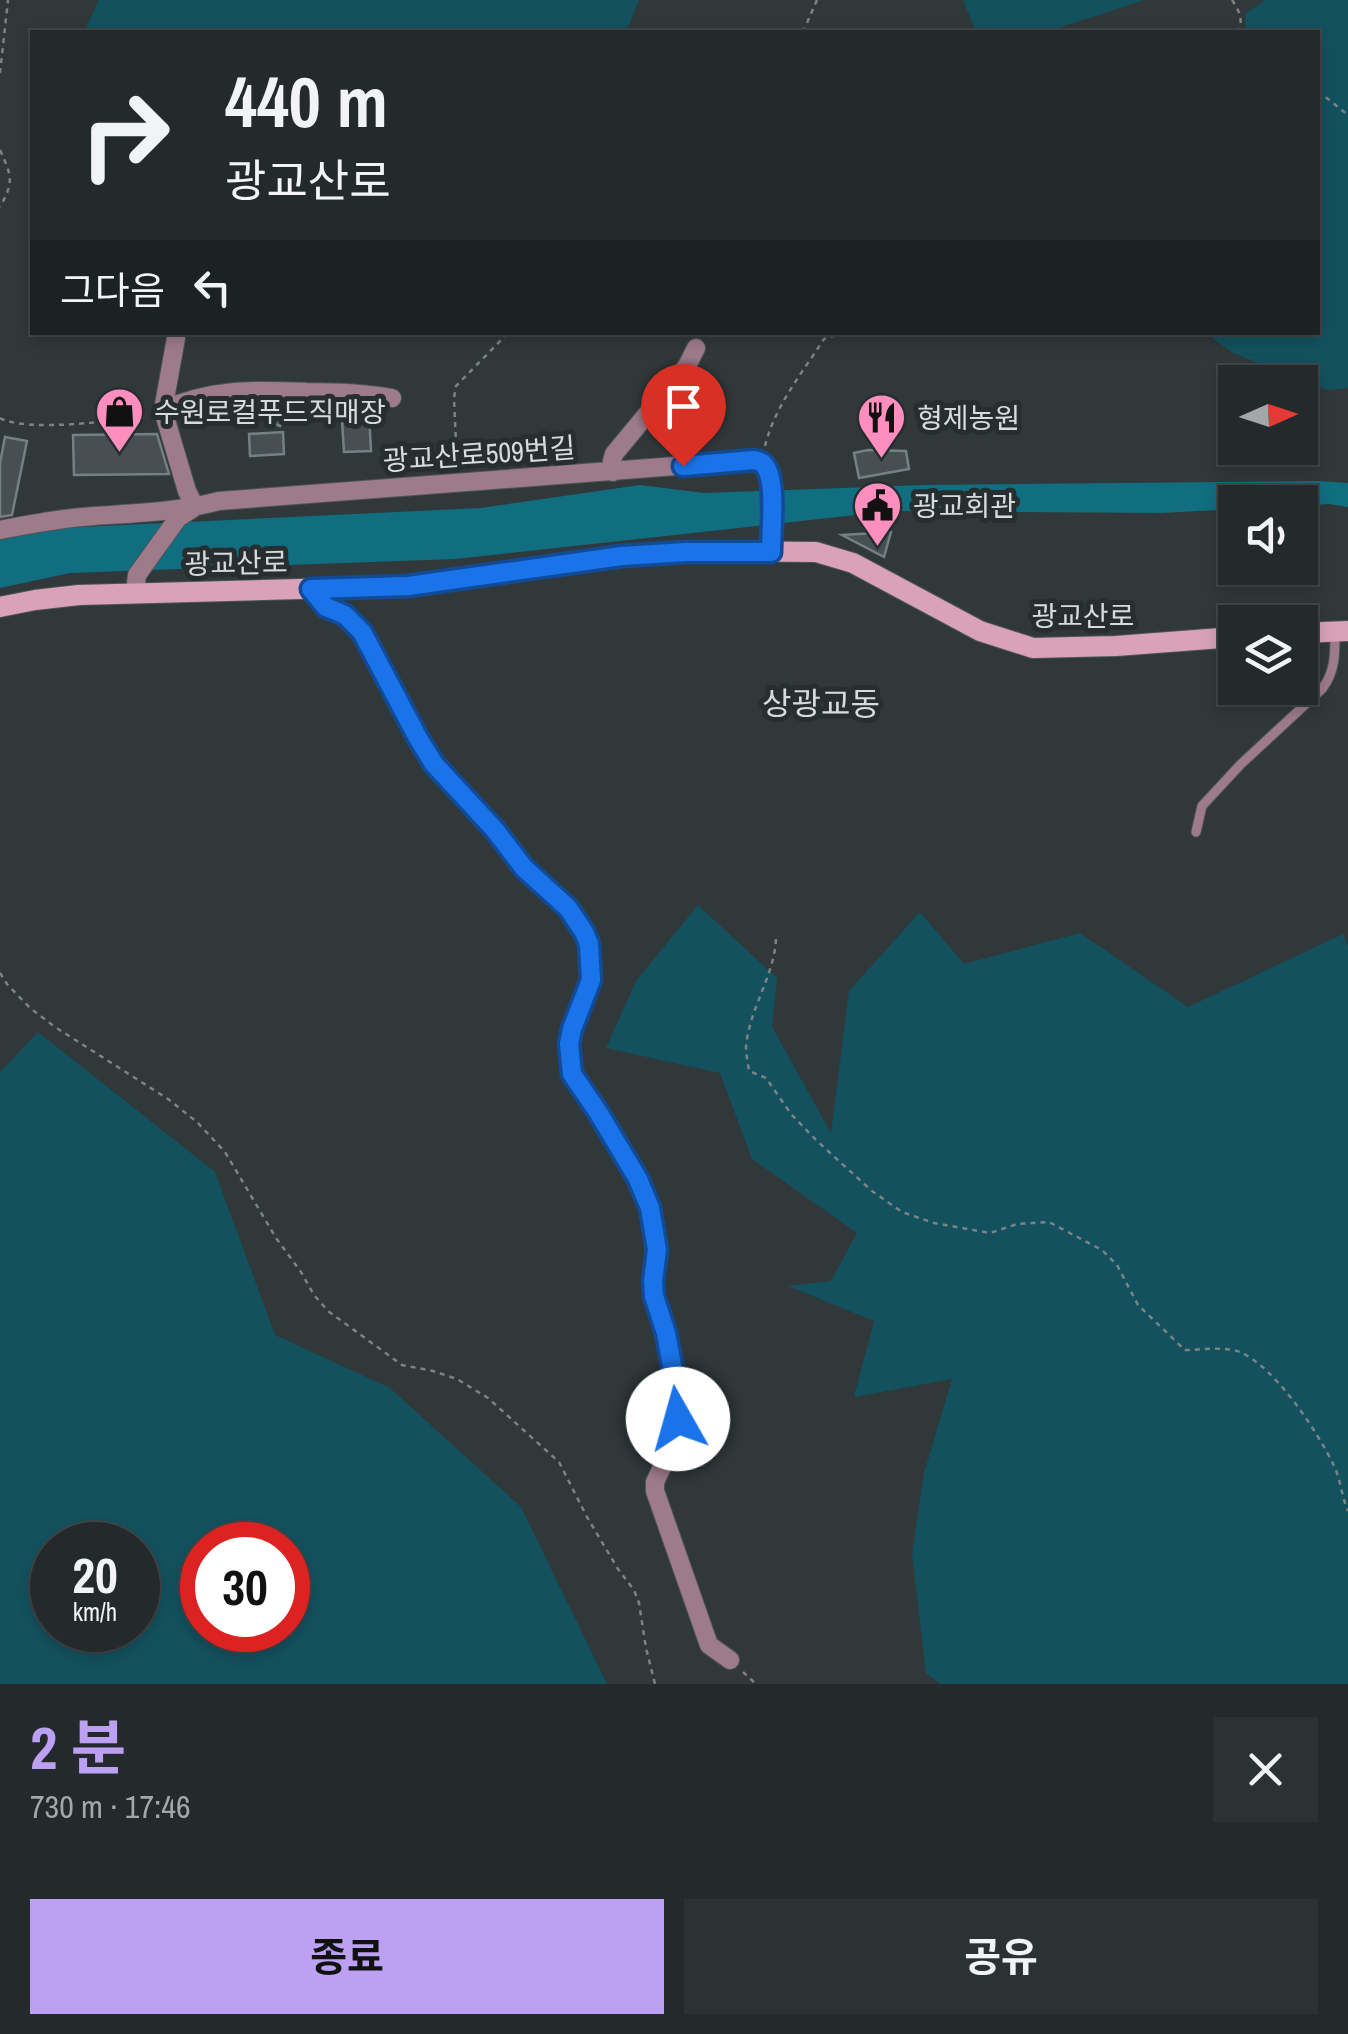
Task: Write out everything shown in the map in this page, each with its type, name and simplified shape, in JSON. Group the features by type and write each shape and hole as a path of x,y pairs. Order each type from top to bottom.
{"street":[{"path":"0,530 47,521 195,507 163,411 176,338"},
{"path":"612,472 614,454 687,366 696,348"},
{"path":"163,411 190,398 241,390 365,393 392,398"},
{"name":"광교산로509번길","path":"136,583 178,518 195,507 219,501 612,472 766,469"},
{"path":"766,469 771,552"},
{"name":"광교산로","path":"0,608 136,583 311,589 408,586 622,556 816,552 853,563 980,631 1034,648 1218,638"},
{"path":"311,589 326,607 345,615 362,632 434,764 524,868 568,908 589,944 591,980 569,1044 572,1074 638,1179 650,1208 657,1250 654,1296 666,1333 679,1403 671,1448 655,1482 655,1492 709,1645 730,1660"}],"lane":[{"path":"1196,832 1202,806 1253,752 1322,690 1332,676 1342,631"}],"path":[{"path":"0,73 8,0"},
{"path":"804,30 817,0"},
{"path":"1232,0 1241,21 1239,30"},
{"path":"1320,93 1348,115"},
{"path":"0,150 11,185 0,207"},
{"path":"461,484 455,429 456,386 506,335"},
{"path":"766,469 772,421 824,339 837,335"},
{"path":"0,418 18,424 76,423 148,417 163,411"},
{"path":"776,938 774,959 753,1013 746,1049 749,1071 766,1078 791,1114 817,1141 872,1191 902,1212 934,1224 990,1233 1017,1224 1048,1222 1102,1250 1117,1264 1138,1306 1184,1350 1237,1351 1261,1366 1280,1385 1310,1424 1336,1470 1348,1511"},
{"path":"0,973 6,984 54,1027 168,1099 206,1132 225,1152 276,1238 328,1311 402,1365 457,1379 488,1398 559,1462 618,1569 634,1590 656,1684"},
{"path":"730,1660 756,1684"}],"shaded area":[{"path":"99,0 639,0 627,30 85,30"},
{"path":"963,0 1144,0 1052,30 975,30"},
{"path":"1265,0 1348,0 1348,388 1327,390 1318,386 1318,365 1263,365 1233,353 1209,335 1320,335 1320,30 1246,30 1245,14"},
{"path":"1318,481 1348,483 1348,507 1318,505 1318,485 1218,485 1218,510 893,511 455,559 70,573 0,588 0,540 60,528 481,508 640,485 704,493 923,485"},
{"path":"698,905 777,978 772,1027 831,1133 849,991 920,912 964,964 1080,933 1188,1007 1343,934 1348,946 1348,1684 940,1684 926,1673 912,1554 924,1473 952,1379 854,1397 874,1321 788,1286 831,1281 857,1233 752,1159 720,1073 606,1048 636,981"},
{"path":"38,1032 215,1172 275,1335 390,1388 521,1507 607,1684 0,1684 0,1072"}],"building":[{"path":"255,404 290,404 280,426 251,413"},
{"path":"354,413 369,413 371,451 344,452 342,421 354,420"},
{"path":"283,432 284,454 250,456 249,434"},
{"name":"수원로컬푸드직매장","path":"157,434 169,474 74,475 73,435"},
{"path":"5,437 27,441 12,515 0,517 0,463"},
{"name":"형제농원","path":"906,451 909,469 859,478 854,453"},
{"name":"광교회관","path":"891,532 884,557 842,535"}],"place":[{"name":"수원로컬푸드직매장","path":"119,454"},
{"name":"형제농원","path":"882,460"},
{"name":"광교회관","path":"878,548"}],"district":[{"name":"상광교동","path":"821,703"}],"route":[{"path":"678,1419 679,1403 666,1333 654,1296 657,1250 650,1208 638,1179 572,1074 569,1059 572,1029 591,980 589,944 584,932 568,908 524,868 434,764 362,632 345,615 326,607 311,589 408,586 622,556 771,552 770,481 766,466 754,460 683,466"}]}
